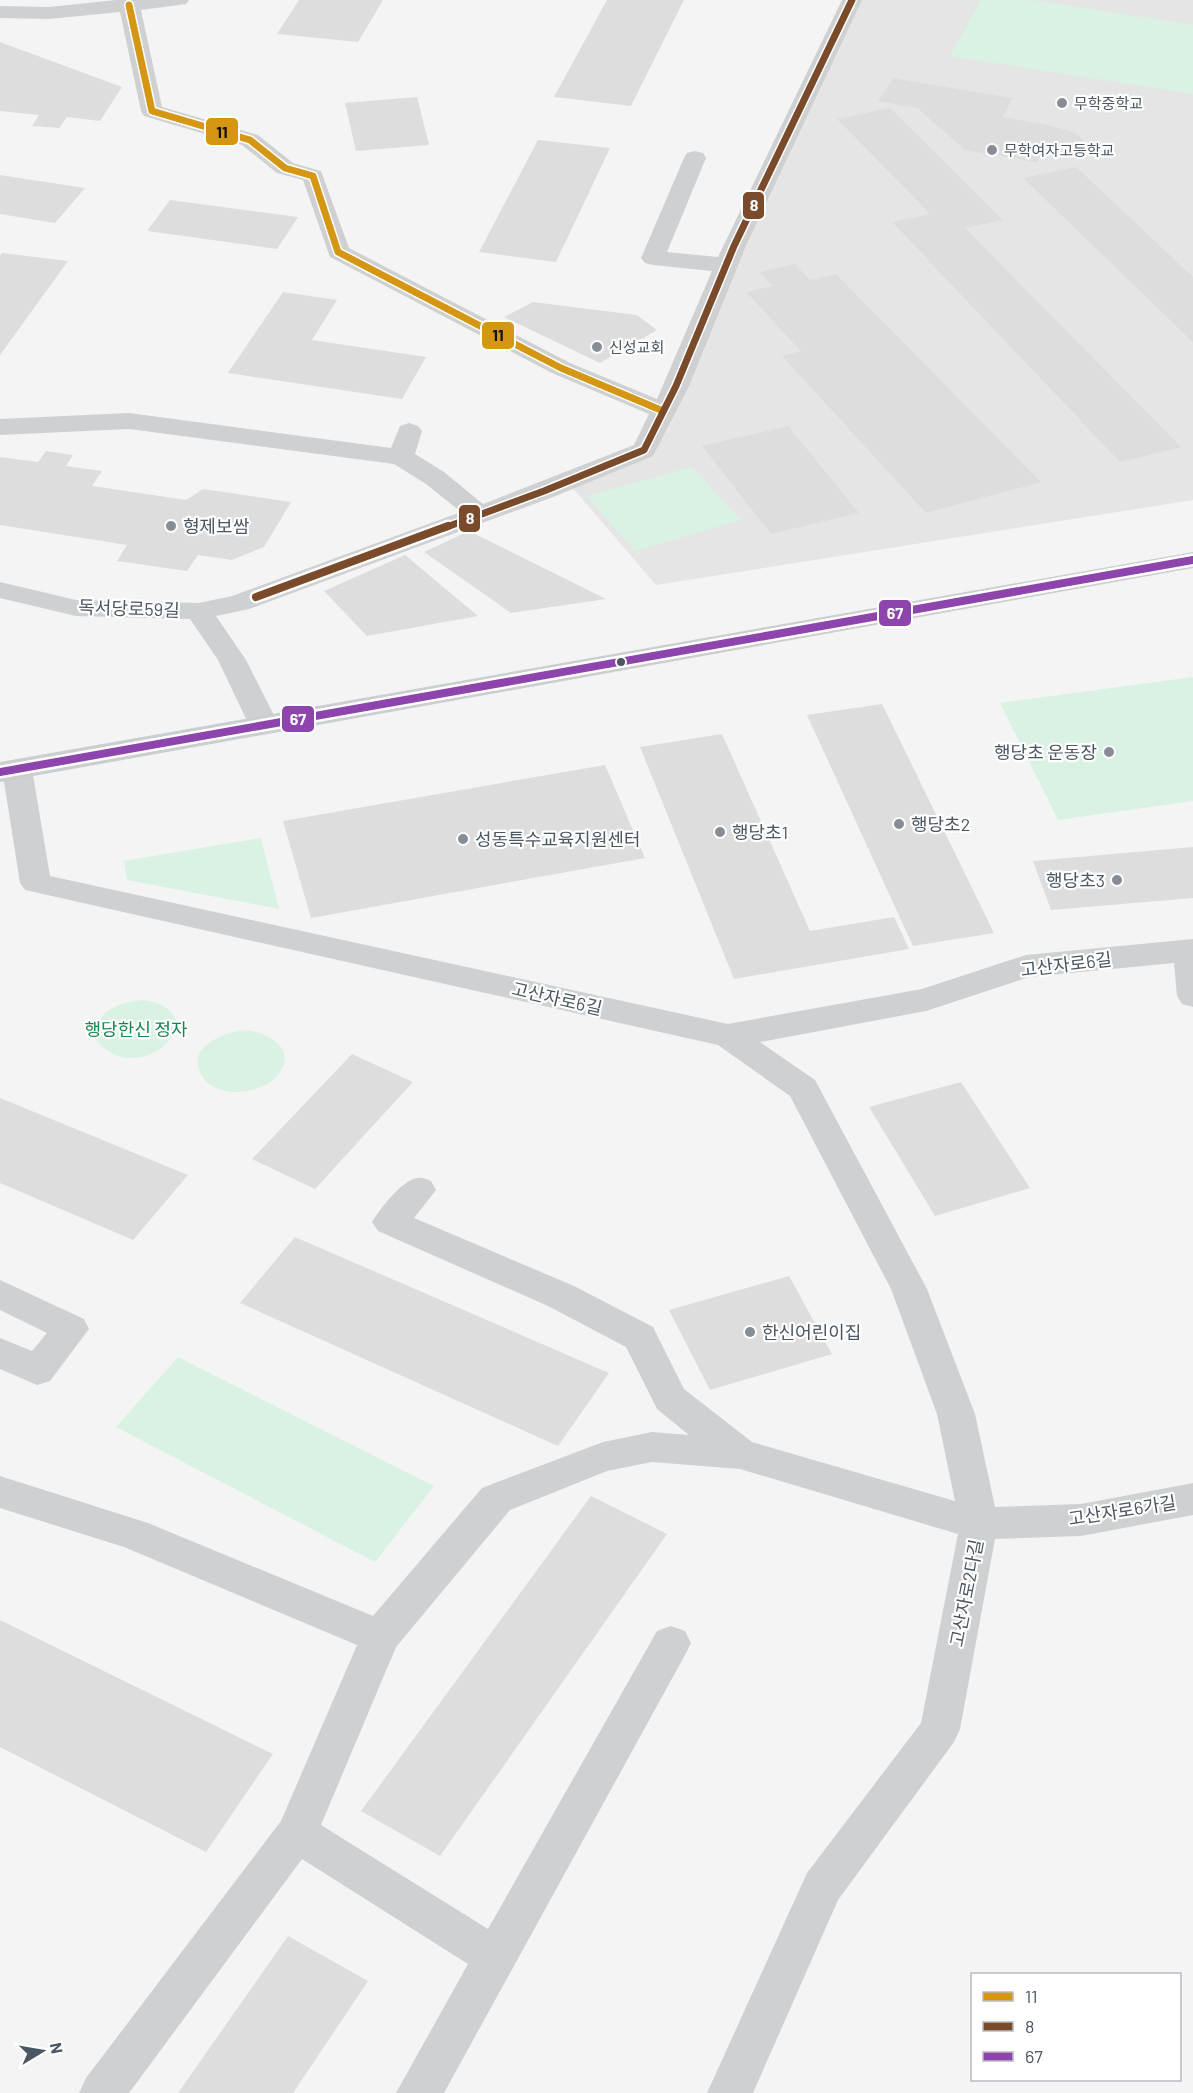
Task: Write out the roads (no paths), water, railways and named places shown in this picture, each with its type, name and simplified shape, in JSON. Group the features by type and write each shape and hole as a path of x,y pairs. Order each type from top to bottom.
{"main road":[{"path":"9,770 1193,560"}],"street":[{"path":"0,12 49,13 179,0"},
{"path":"200,611 239,603 480,515 644,450 676,386 726,265 852,0"},
{"path":"129,5 152,111 250,140 285,168 314,176 338,252 561,368 663,411"},
{"path":"695,158 653,258 726,265"},
{"path":"0,427 129,421 401,457 435,478 480,515"},
{"path":"401,457 409,431"},
{"name":"독서당로59길","path":"0,590 76,608 200,611 232,660 264,725"},
{"name":"고산자로6길","path":"9,770 36,883 728,1036 926,1000 1026,966 1191,950"},
{"path":"1191,950 1193,996"},
{"name":"고산자로2다길","path":"728,1036 803,1088 909,1289 956,1414 979,1524 940,1729 822,1887 730,2093"},
{"path":"419,1190 390,1222 561,1296 640,1337 670,1399 740,1454"},
{"path":"0,1294 71,1329 37,1371 0,1352"},
{"path":"102,2093 297,1833 380,1636 496,1499 603,1457 652,1447 740,1454"},
{"name":"고산자로6가길","path":"740,1454 979,1524 1081,1520 1193,1499"},
{"path":"0,1492 134,1534 380,1636"},
{"path":"418,2093 671,1643"},
{"path":"297,1833 495,1957"}],"place":[{"name":"무학중학교","path":"1062,103"},
{"name":"무학여자고등학교","path":"992,150"},
{"name":"신성교회","path":"597,347"},
{"name":"형제보쌈","path":"171,526"},
{"name":"행당초 운동장","path":"1109,752"},
{"name":"행당초2","path":"899,824"},
{"name":"행당초1","path":"720,832"},
{"name":"성동특수교육지원센터","path":"463,839"},
{"name":"행당초3","path":"1117,880"},
{"name":"한신어린이집","path":"750,1332"}],"park label":[{"name":"행당한신 정자","path":"136,1029"}]}
